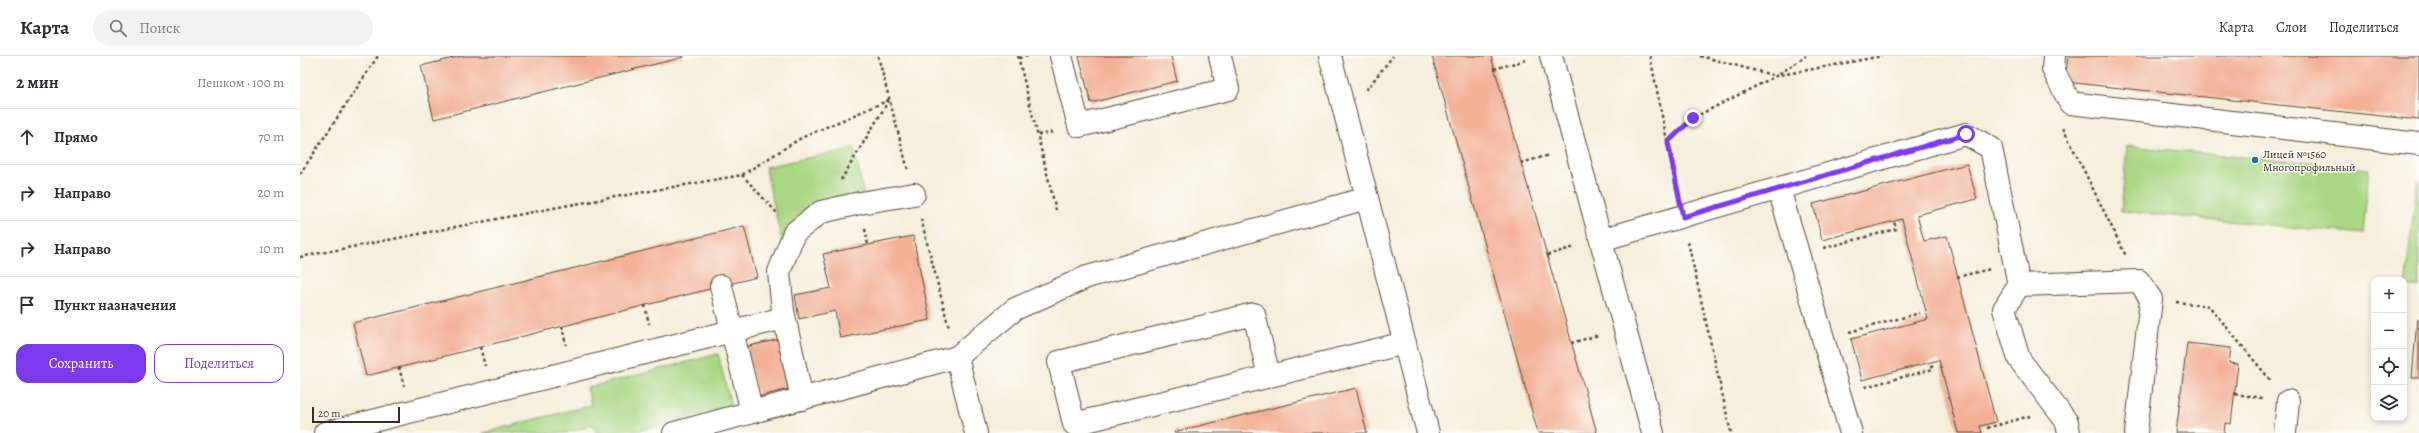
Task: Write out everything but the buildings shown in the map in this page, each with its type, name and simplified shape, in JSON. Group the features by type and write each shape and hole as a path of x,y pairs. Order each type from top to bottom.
{"lane":[{"path":"1061,56 1078,126 1228,89 1220,56"},
{"path":"1330,56 1428,433"},
{"path":"1551,56 1653,433"},
{"path":"2054,56 2053,69 2070,103 2419,144"},
{"path":"1601,240 1966,134 1991,148 2019,285 2004,309 2019,359 2067,422 2069,433"},
{"path":"1779,189 1851,433"},
{"path":"802,399 784,318 779,272 794,233 821,212 860,203 914,194"},
{"path":"674,433 957,358 1015,309 1087,277 1367,198"},
{"path":"2019,285 2139,281 2152,299 2136,433"},
{"path":"721,286 752,412"},
{"path":"1269,376 1254,314 1059,362 1074,424 1405,343"},
{"path":"325,433 784,318"},
{"path":"957,358 976,433"},
{"path":"2285,433 2288,401"}],"path":[{"path":"300,174 378,56"},
{"path":"1028,56 1018,57 1056,210"},
{"path":"1346,117 1393,56"},
{"path":"1650,56 1683,217 1731,433"},
{"path":"1700,56 1776,76 1882,56"},
{"path":"1668,142 1693,118 1776,76 1806,56"},
{"path":"1494,69 1528,60"},
{"path":"300,257 564,206 742,175 801,138 889,100 821,212"},
{"path":"2062,126 2139,281"},
{"path":"1521,163 1576,148"},
{"path":"742,175 794,233"},
{"path":"1798,254 1896,229 1894,221"},
{"path":"1957,277 2014,262"},
{"path":"2152,299 2209,306 2288,401"},
{"path":"1823,338 1920,313"},
{"path":"1840,393 1933,369 1931,362"},
{"path":"2235,394 2288,401"},
{"path":"1987,428 2057,409"}],"green space":[{"path":"2127,146 2369,169 2363,234 2121,211"},
{"path":"854,148 864,196 802,211 790,227 782,242 765,167"},
{"path":"2417,181 2419,181 2419,288 2407,286 2406,277"},
{"path":"718,354 731,406 630,433 596,433 594,425 565,433 483,433 591,405 587,388"}],"place":[{"name":"Лицей №1560 Многопрофильный","path":"2255,160"}],"route":[{"path":"1693,118 1668,142 1683,217 1966,134"}]}
